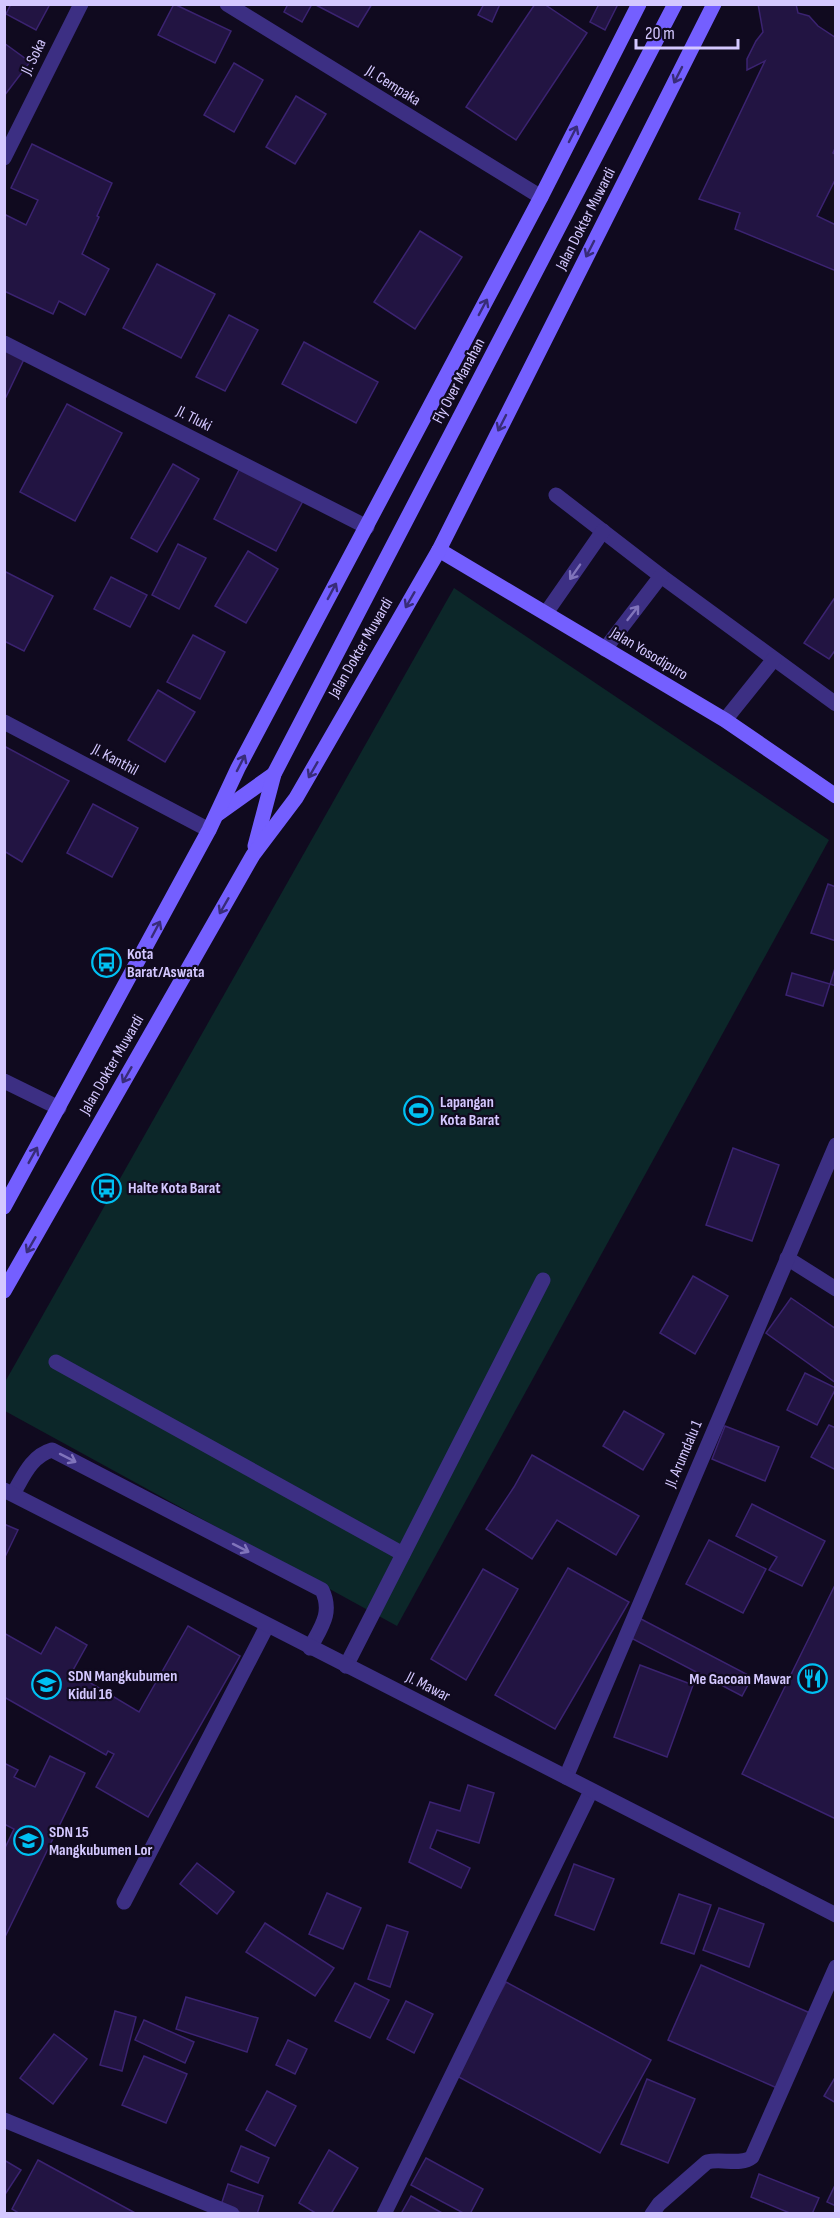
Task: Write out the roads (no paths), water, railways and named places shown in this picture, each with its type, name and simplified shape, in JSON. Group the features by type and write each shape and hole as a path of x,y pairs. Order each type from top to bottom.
{"main road":[{"name":"Jalan Dokter Muwardi","path":"4,1207 212,823 238,768 541,197 639,4"},
{"name":"Fly Over Manahan","path":"276,770 675,4"},
{"name":"Jalan Dokter Muwardi","path":"4,1291 253,855 296,798 439,550 714,4"},
{"name":"Jalan Yosodipuro","path":"439,550 725,720 836,796"},
{"path":"212,823 276,770"},
{"path":"253,855 276,770"}],"street":[{"name":"Jl. Soka","path":"4,158 81,4"},
{"name":"Jl. Cempaka","path":"227,4 541,197"},
{"name":"Jl. Tluki","path":"4,343 367,527"},
{"path":"556,495 661,576 836,704"},
{"path":"546,613 603,531"},
{"path":"605,649 661,576"},
{"path":"725,720 774,659"},
{"name":"Jl. Kanthil","path":"4,722 212,823"},
{"path":"4,1081 59,1108"},
{"name":"Jl. Arumdalu 1","path":"566,1777 836,1145"},
{"path":"787,1258 836,1289"},
{"path":"346,1666 543,1280"},
{"path":"56,1362 403,1554"},
{"path":"9,1492 40,1454 52,1450 62,1455 322,1590 327,1600 327,1613 310,1648"},
{"name":"Jl. Mawar","path":"9,1492 310,1648 836,1915"},
{"path":"124,1902 267,1626"},
{"path":"384,2214 591,1791"},
{"path":"652,2214 659,2204 707,2162 714,2160 747,2161 752,2157 836,1967"},
{"path":"4,2120 208,2209 232,2214"}],"place":[{"name":"Kota Barat/Aswata","path":"106,963"},
{"name":"Lapangan Kota Barat","path":"419,1111"},
{"name":"Halte Kota Barat","path":"107,1188"},
{"name":"Me Gacoan Mawar","path":"812,1679"},
{"name":"SDN Mangkubumen Kidul 16","path":"47,1685"},
{"name":"SDN 15 Mangkubumen Lor","path":"28,1841"}]}
